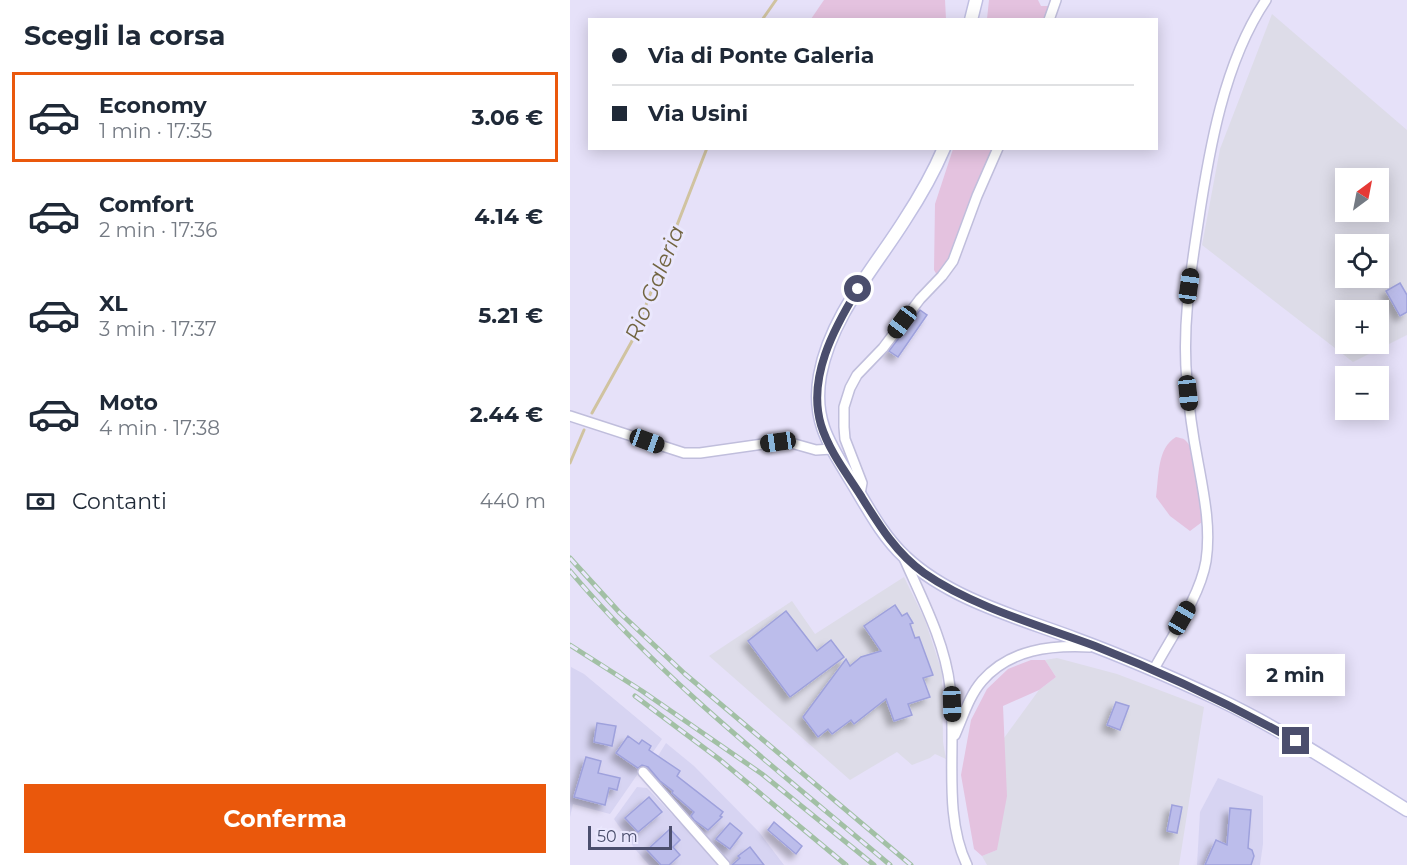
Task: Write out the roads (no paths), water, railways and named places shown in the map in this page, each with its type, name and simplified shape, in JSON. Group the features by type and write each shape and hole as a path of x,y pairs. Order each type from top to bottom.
{"main road":[{"path":"972,18 976,0"},
{"path":"943,150 928,182 848,306 827,350 819,383 818,406 821,424 832,449 878,524 903,555 950,589 1098,647 1242,711 1296,741 1407,810"}],"street":[{"path":"1050,18 1056,0"},
{"path":"1153,671 1192,600 1206,562 1207,521 1187,389 1185,320 1203,189 1219,117 1246,36 1266,0"},
{"path":"860,494 862,483 848,447 844,427 844,407 850,388 914,306 950,266 997,150"},
{"path":"570,416 684,453 700,453 784,441 814,449 832,449"},
{"path":"903,555 945,659 950,686 953,739 953,816 958,844 967,865"},
{"path":"953,739 976,689 1003,664 1023,654 1046,648 1098,647"},
{"path":"642,772 725,865"}],"waterway":[{"name":"Rio Galeria","path":"763,18 776,0"},
{"name":"Rio Galeria","path":"592,413 632,341 706,150"},
{"name":"Rio Galeria","path":"570,463 584,430"}],"railway":[{"path":"570,558 620,613 685,674 911,865"},
{"path":"570,571 606,612 683,688 890,865"},
{"path":"570,645 642,691 762,774 874,865"},
{"path":"635,696 719,759 846,865"}]}
